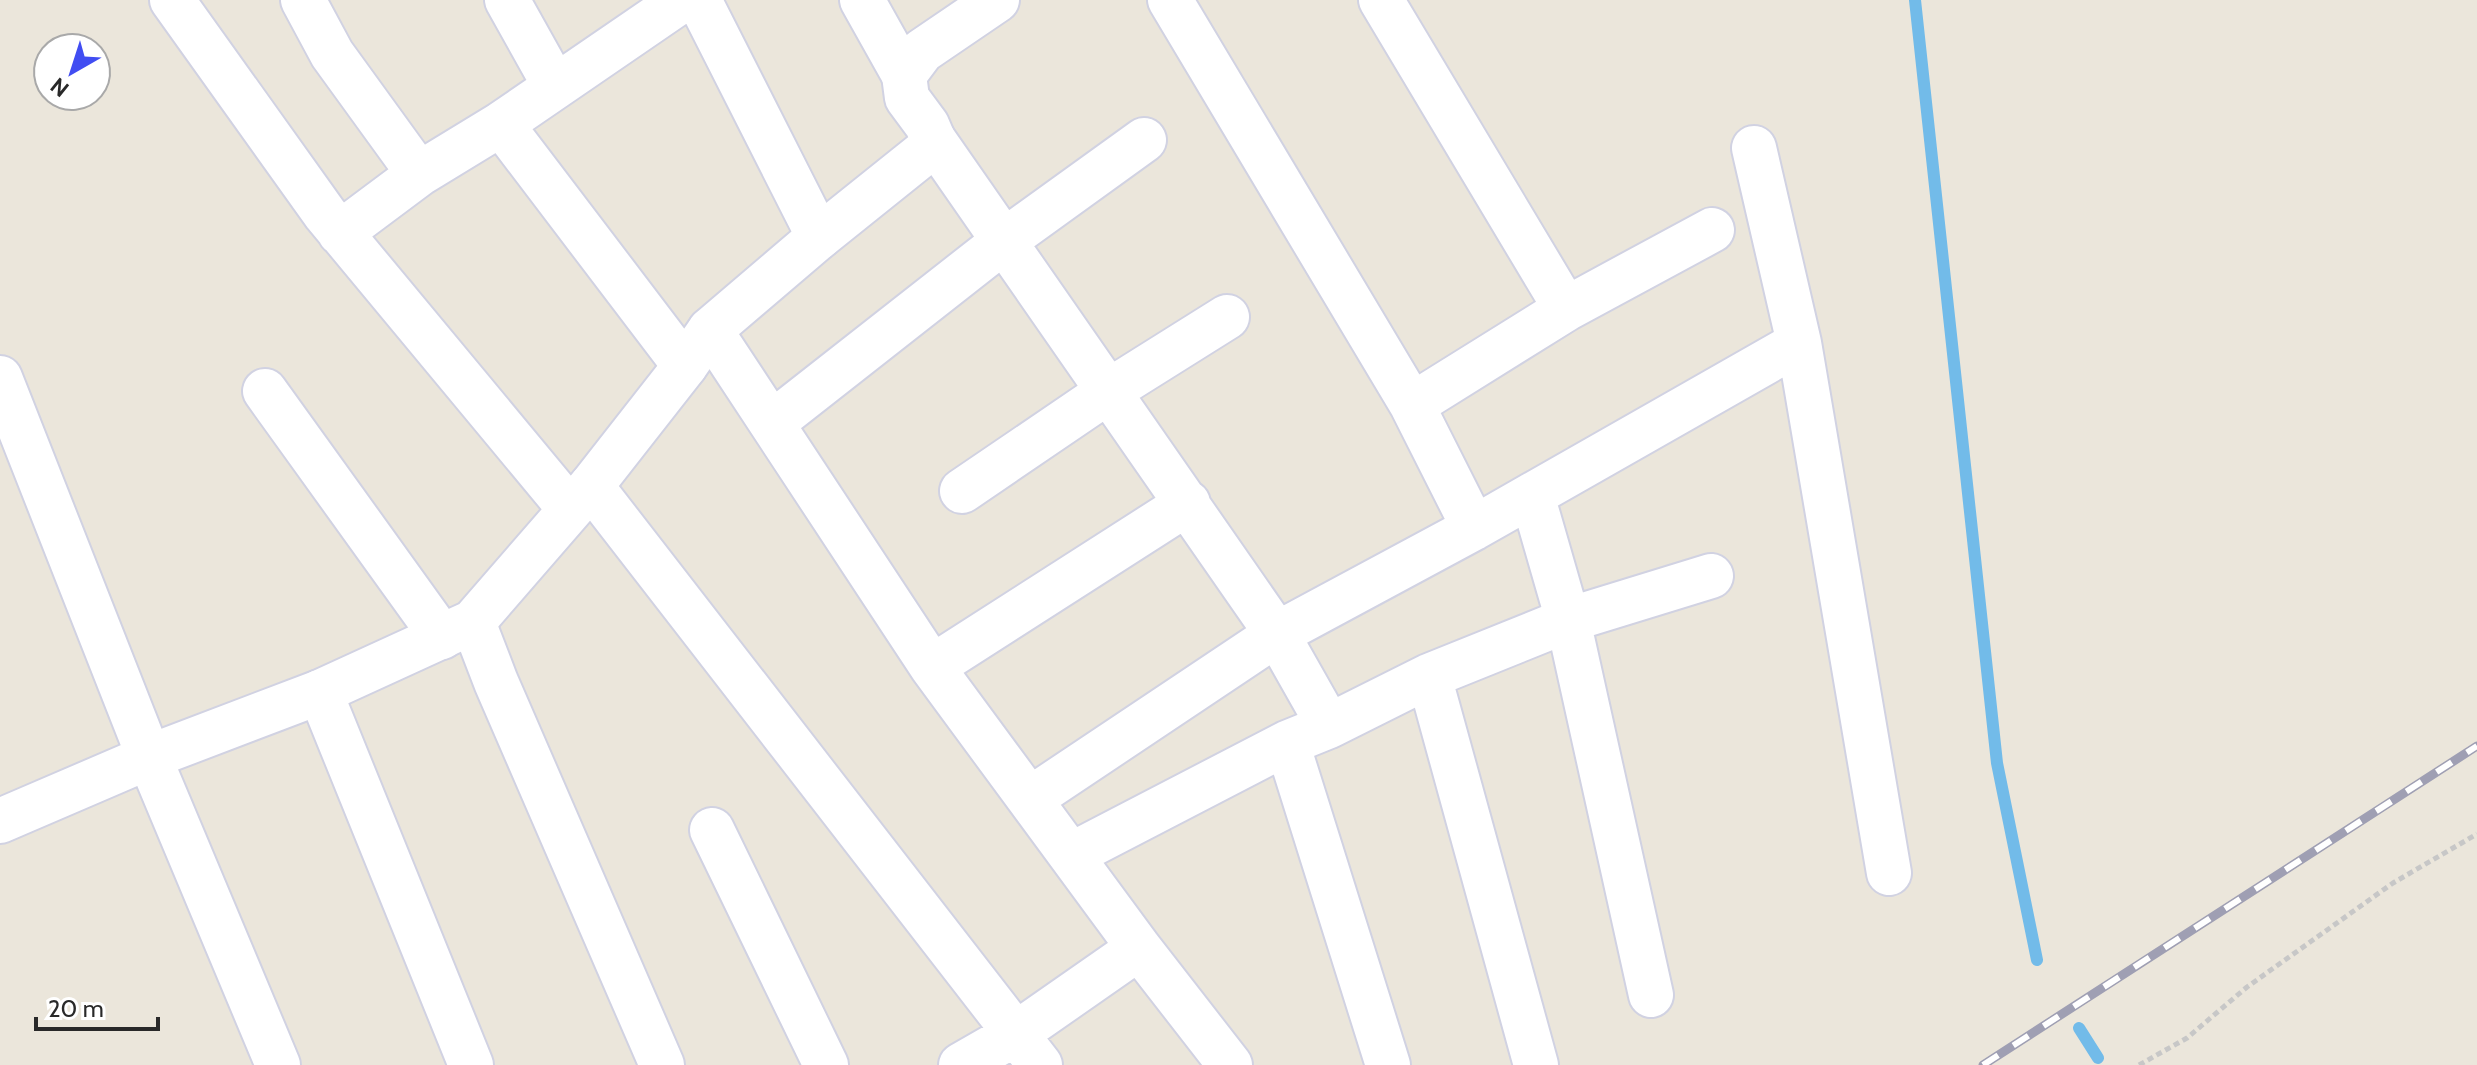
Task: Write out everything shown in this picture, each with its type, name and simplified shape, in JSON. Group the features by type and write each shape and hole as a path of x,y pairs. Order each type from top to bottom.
{"street":[{"path":"172,0 340,233 580,498 1028,1049"},
{"path":"303,0 332,54 419,174"},
{"path":"507,0 555,86"},
{"path":"340,233 419,174 501,124 682,0"},
{"path":"699,0 819,237"},
{"path":"862,0 904,75 907,98 927,125 933,139 1277,634 1329,726"},
{"path":"904,75 922,51 997,0"},
{"path":"1170,0 1412,405 1474,528"},
{"path":"1381,0 1566,309"},
{"path":"501,124 685,366"},
{"path":"0,821 149,757 320,692 458,630 580,498 710,330 925,152 933,139"},
{"path":"772,423 1004,241 1144,140"},
{"path":"1754,148 1799,343 1889,873"},
{"path":"1412,405 1566,309 1712,230"},
{"path":"962,491 1109,391 1227,317"},
{"path":"710,330 932,667 1139,948 1230,1065"},
{"path":"1030,799 1277,634 1474,528 1799,343"},
{"path":"0,378 149,757 278,1065"},
{"path":"265,391 458,630 502,696 662,1065"},
{"path":"1532,495 1568,620 1651,995"},
{"path":"932,667 1188,503"},
{"path":"1071,855 1287,743 1329,726 1429,676 1568,620 1711,576"},
{"path":"1429,676 1536,1065"},
{"path":"320,692 471,1065"},
{"path":"1287,743 1388,1065"},
{"path":"712,830 826,1065"},
{"path":"961,1065 1028,1049 1139,948"}],"path":[{"path":"2139,1065 2187,1038 2247,987 2393,883 2477,834"}],"waterway":[{"path":"1915,0 1997,763 2037,960"},
{"path":"2079,1028 2098,1058"}],"railway":[{"path":"1983,1065 2477,746"}]}
